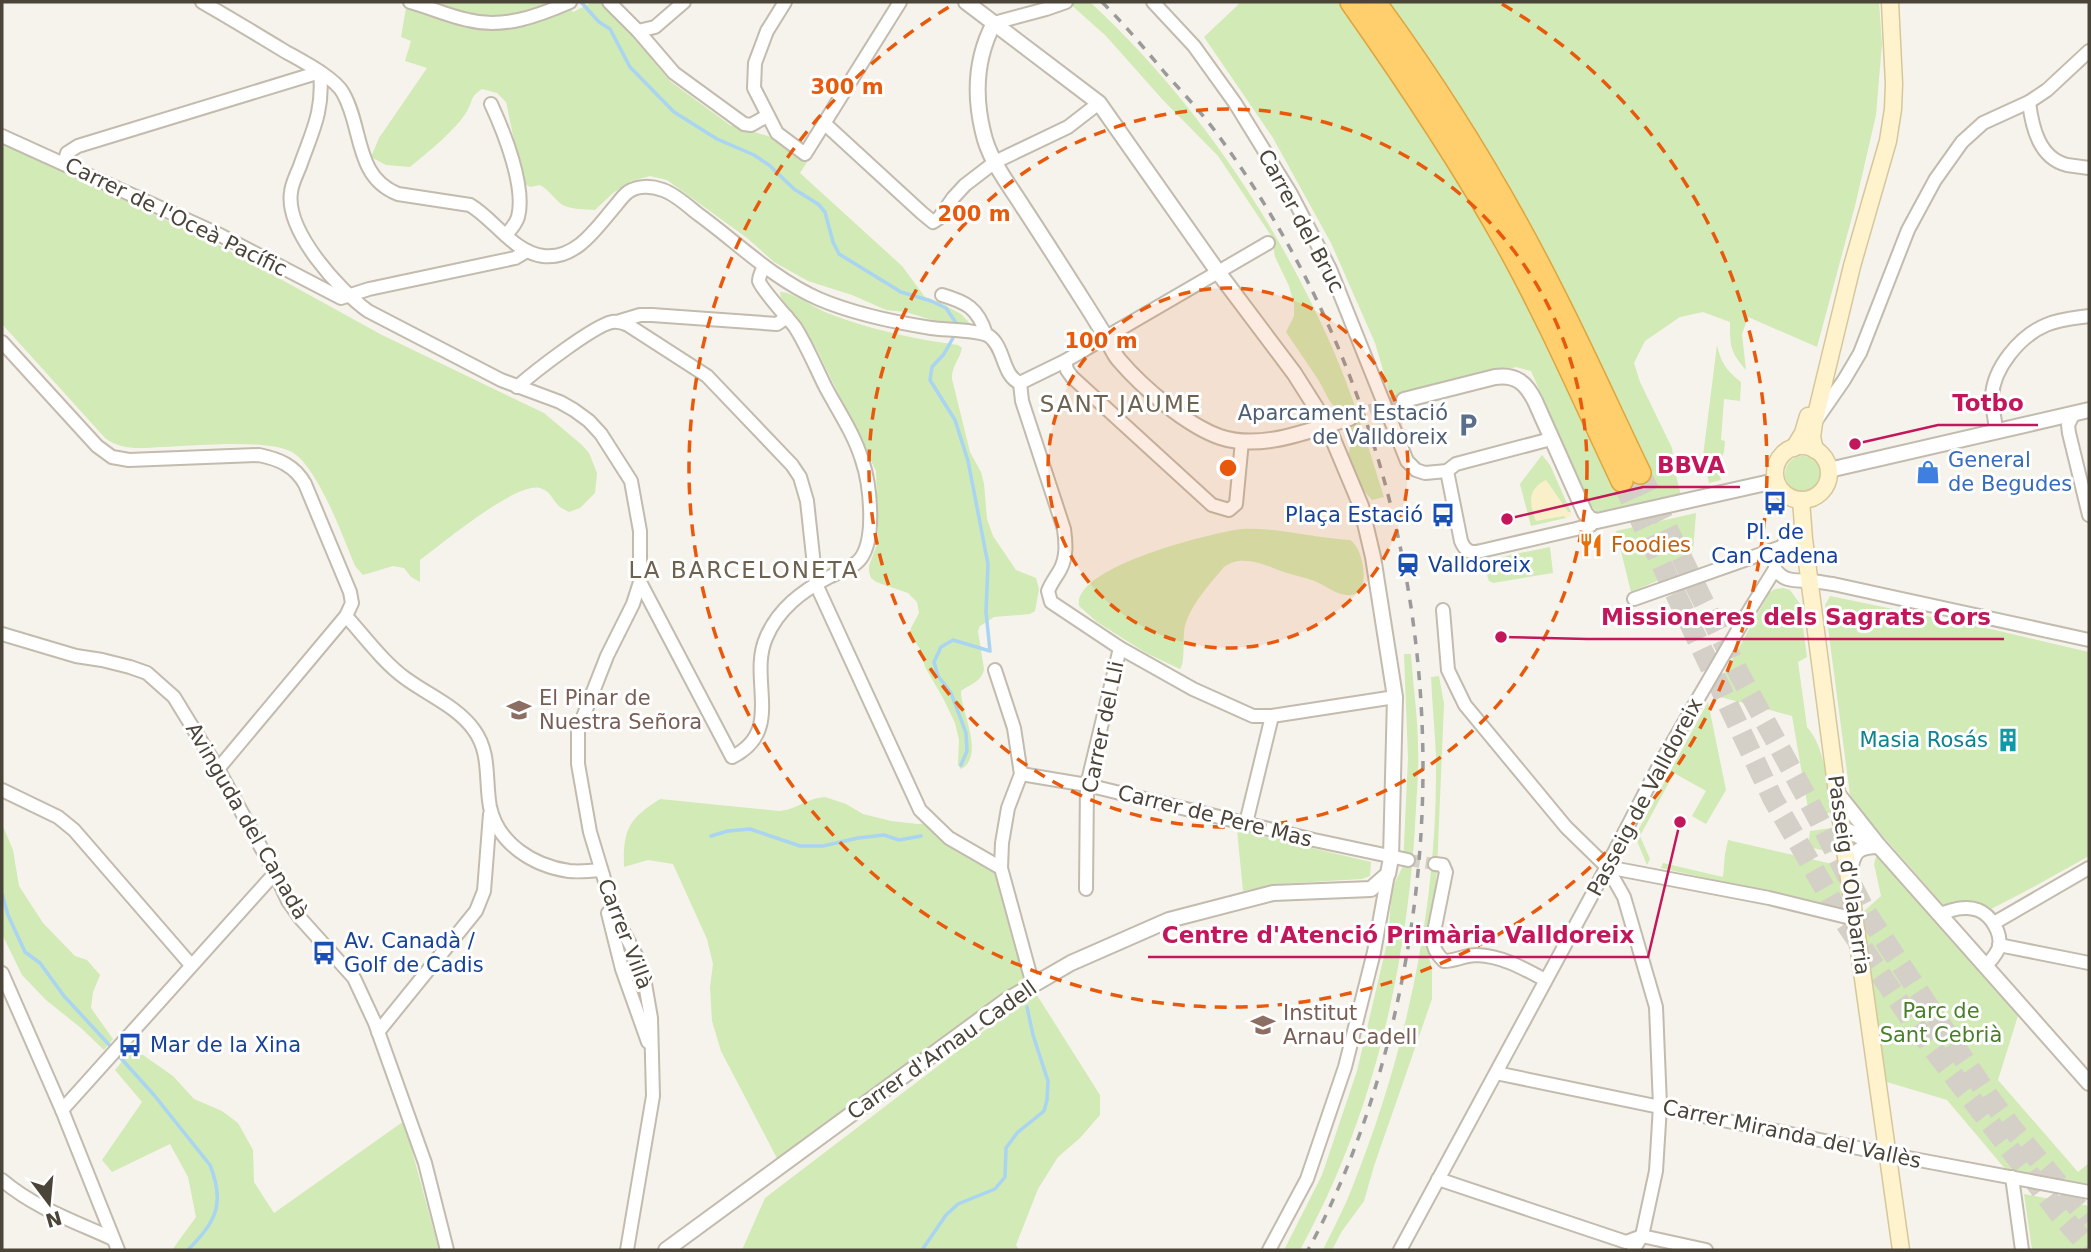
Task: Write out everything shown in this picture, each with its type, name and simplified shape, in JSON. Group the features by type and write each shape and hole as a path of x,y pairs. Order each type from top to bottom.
{"highway":[{"path":"1351,2 1429,114 1507,245 1631,477 1549,284 1474,148 1375,2"}],"main road":[{"path":"1794,448 1806,423 1825,349 1888,141 1892,121 1894,72 1890,2"},
{"path":"1815,450 1812,438 1814,423 1852,266"},
{"path":"1808,447 1815,450 1826,461 1829,470 1829,478 1821,492 1815,497 1801,500 1784,494 1775,481 1777,463 1787,451 1794,448 1808,447"},
{"name":"Passeig d'Olabarria","path":"1801,500 1809,581 1849,884 1901,1250"}],"street":[{"path":"202,2 320,72 342,91 369,170 382,184 398,194 470,205 527,251 543,256 566,253 577,248 628,192 645,186 666,190 764,266 806,293 848,310 907,324 986,334"},
{"path":"410,2 470,21 500,23 530,17 570,2"},
{"path":"610,2 674,73 744,124 751,125 767,116"},
{"path":"638,31 655,27 684,2"},
{"path":"782,3 767,31 755,63 754,88 777,133 805,154 900,2"},
{"path":"966,2 1099,103 1294,373 1327,425 1361,506 1373,557 1395,697 1391,858 1374,952 1345,1067 1307,1179 1269,1250"},
{"path":"1066,2 994,23 985,41 977,88 978,112 983,135 995,162 1116,357 1169,406 1223,438 1242,441 1282,437 1350,418"},
{"name":"Carrer del Bruc","path":"1153,2 1194,46 1235,103 1291,194 1330,269 1407,461 1420,472 1447,471"},
{"path":"1814,423 1857,360 1908,230 1935,180 1962,142 1983,123 2029,102 2047,90 2089,51"},
{"path":"64,163 67,153 78,146 320,72"},
{"path":"320,72 322,87 317,122 290,193 303,239 350,297 368,311 501,380 560,402 589,421 601,434 631,481 640,531 640,582 732,757 753,742 760,728 760,660 766,638 780,614 802,592 844,570 860,558 869,528 869,489 857,447 799,334 760,285 760,274 764,266"},
{"path":"2029,102 2032,125 2043,150 2064,164 2089,167"},
{"path":"824,122 931,221 939,218 958,193 995,162 1068,127 1099,103"},
{"path":"491,104 508,145 519,199 516,223 506,235"},
{"name":"Carrer de l'Oceà Pacífic","path":"2,136 220,235 341,298 350,297"},
{"path":"1020,383 1065,361 1268,243"},
{"path":"350,297 369,289 514,258 527,251"},
{"path":"942,295 968,305 979,318 986,334 996,344 1014,380 1020,383"},
{"path":"517,387 603,325 640,315 777,324 788,317"},
{"path":"1996,430 1992,398 1994,386 2013,351 2030,334 2043,326 2089,316"},
{"path":"620,321 707,376 796,471 807,501 816,584 920,810 949,838 1001,868"},
{"path":"2,342 97,446 112,457 129,460 247,455 268,457 290,466 300,474 350,592 352,603 346,616 218,769"},
{"path":"1065,361 1072,377 1212,505 1220,509 1229,510 1236,503 1242,441"},
{"path":"1815,388 1830,362 1851,367"},
{"path":"1404,400 1495,377 1511,376 1521,380 1528,388 1586,513 1593,520 1775,481"},
{"path":"1020,383 1023,401 1066,541 1061,569 1049,586 1048,596 1051,602 1120,648 1193,689 1253,716 1272,716 1395,697"},
{"path":"1829,470 2089,410"},
{"path":"2073,415 2068,425 2069,433 2089,515"},
{"path":"1551,439 1456,464 1447,471 1465,549 1477,552 1591,525 1593,520"},
{"path":"1634,599 1804,539"},
{"name":"Passeig de Valldoreix","path":"1399,1250 1660,764 1775,569 1775,562 1783,545"},
{"path":"1775,569 1783,578 1792,581 1809,581 2089,640"},
{"name":"Carrer Villà","path":"627,1250 651,1108 653,1074 647,1040 613,935 601,870 590,832 578,764 578,730 640,582"},
{"path":"1443,610 1448,670 1465,705 1566,827 1607,867 1623,897 1656,1007 1660,1106 1656,1171 1642,1236 1633,1250"},
{"path":"346,616 404,678 461,716 474,730 484,747 490,808 484,891 476,911 378,1032"},
{"name":"Avinguda del Canadà","path":"2,626 147,673 174,697 218,769 288,901 354,978 378,1032 425,1163 447,1250"},
{"name":"Avinguda del Canadà","path":"2,634 76,656 102,660"},
{"name":"Carrer del Lli","path":"1086,889 1087,785 1120,648"},
{"path":"995,670 1014,728 1021,774 1008,808 1001,868 1033,985"},
{"path":"1247,823 1272,716"},
{"name":"Carrer de Pere Mas","path":"1021,774 1087,785 1408,860"},
{"path":"2,790 58,817 74,830 191,965"},
{"path":"1837,793 1879,846 2089,1083"},
{"path":"490,808 499,830 520,853 547,865 570,871 601,870"},
{"path":"1842,828 1879,846"},
{"path":"1849,884 1853,856 1862,848 1879,846"},
{"path":"1436,864 1443,865 1446,872 1433,937 1437,954 1444,961 1474,955 1515,963 1545,980"},
{"path":"1607,867 1769,898 1855,919"},
{"path":"1994,923 2089,868"},
{"path":"62,1110 275,873"},
{"name":"Carrer d'Arnau Cadell","path":"666,1250 1007,1000 1071,963 1169,920 1273,893 1371,889 1388,874"},
{"path":"1940,914 1959,908 1979,910 1994,923 1999,945 1986,966"},
{"path":"1999,945 2089,963"},
{"path":"2,973 62,1110 115,1245"},
{"name":"Carrer Miranda del Vallès","path":"1496,1073 1887,1154 2089,1192"},
{"path":"2012,1177 2022,1250"},
{"path":"1438,1179 1626,1242 1642,1236 1706,1250"},
{"path":"2,1180 21,1196 115,1245"}],"green space":[{"path":"407,2 565,2 573,12 593,2 600,2 640,38 653,61 670,81 730,125 771,137 807,162 800,173 902,266 925,297 961,314 975,329 906,312 886,310 852,295 808,281 774,262 747,238 667,180 650,176 631,181 595,210 565,206 540,185 530,187 523,183 506,102 497,93 482,89 478,92 456,125 410,167 386,165 371,157 379,138 427,68 405,61 411,41 401,37"},
{"path":"1068,2 1090,2 1128,39 1197,119 1258,206 1285,252 1332,347 1384,497 1372,500 1357,483 1348,457 1351,441 1343,411 1336,409 1329,400 1286,332 1294,316 1294,304 1289,286 1275,257 1272,237 1218,156 1106,36"},
{"path":"1241,2 1879,2 1882,44 1876,115 1817,347 1748,317 1742,334 1746,370 1732,348 1730,322 1703,312 1680,317 1645,341 1634,363 1640,382 1672,448 1681,495 1607,512 1596,511 1590,505 1531,371 1516,367 1391,397 1375,343 1331,243 1273,138 1204,37"},
{"path":"2,143 213,242 382,335 544,413 589,453 597,473 595,493 580,508 569,512 560,507 544,489 529,489 514,494 479,516 420,560 420,582 411,577 404,568 393,566 363,575 355,566 319,485 300,458 290,451 246,444 139,448 111,442 2,324"},
{"path":"780,292 862,325 962,348 952,379 970,452 984,484 987,519 993,536 1016,570 1036,578 1039,589 1035,611 1030,614 994,617 980,626 978,631 983,673 978,680 961,691 972,744 968,763 961,769 958,765 959,740 955,723 925,667 920,649 910,634 919,613 917,602 908,593 876,582 869,572 878,530 876,471 817,350 781,298"},
{"path":"1717,345 1725,366 1741,382 1740,401 1724,399 1721,440 1725,441 1724,452 1716,463 1721,480 1709,483 1703,456"},
{"path":"1542,455 1550,465 1571,512 1568,512 1546,480 1566,518 1531,526 1520,484"},
{"path":"1803,456 1816,461 1821,474 1816,487 1803,492 1790,487 1785,474 1790,461"},
{"path":"1696,513 1693,552 1671,561 1676,573 1631,592 1616,531"},
{"path":"1241,529 1350,540 1362,559 1362,586 1352,595 1343,595 1312,580 1260,563 1231,563 1224,567 1207,587 1188,618 1180,669 1146,653 1097,622 1079,606 1083,592 1097,578 1119,566 1175,545"},
{"path":"1550,547 1553,573 1493,583 1489,581 1484,566 1494,560"},
{"path":"1783,588 1790,590 1800,604 1807,657 1798,662 1807,727 1814,736 1822,757 1830,813 1809,814 1792,716 1713,695 1769,593"},
{"path":"1830,596 2089,652 2089,856 1991,909 1968,901 1944,906 1850,795 1825,605"},
{"path":"1404,654 1411,654 1418,771 1412,865 1396,979 1383,1036 1348,1146 1326,1199 1300,1250 1284,1250 1322,1175 1357,1071 1388,939 1392,888 1403,866 1408,758"},
{"path":"1439,676 1444,704 1437,870 1429,958 1432,969 1432,999 1364,1201 1332,1250 1323,1250 1349,1196 1389,1084 1415,976 1425,922 1435,812 1436,757 1431,677"},
{"path":"1708,702 1726,790 1706,824 1692,816 1706,791 1674,773 1640,836 1650,859 1647,865 1635,836"},
{"path":"825,797 846,804 863,814 891,821 933,823 1001,868 1033,985 781,1166 721,1051 712,1021 710,987 713,964 707,939 673,864 648,860 624,867 625,844 634,820 660,799 779,811"},
{"path":"2,824 13,850 19,886 43,923 75,956 87,960 100,975 93,992 91,1008 113,1039 104,1050 46,1000 22,975 2,934"},
{"path":"1831,828 1833,836 1837,837 1840,854 1808,847 1810,831"},
{"path":"1237,830 1371,862 1370,876 1362,879 1278,884 1243,891"},
{"path":"1728,840 1841,866 1845,906 1841,908 1661,868 1663,863 1723,877"},
{"name":"Parc de Sant Cebrià","path":"1879,846 2021,1006 1998,1080 2078,1172 2089,1163 2089,1191 2012,1177 1947,1100 1877,1079 1855,919 1881,896 1874,864"},
{"path":"1035,992 1100,1095 1100,1115 1080,1138 1058,1157 1038,1189 1016,1245 1019,1250 742,1250 765,1198"},
{"path":"133,1048 173,1076 194,1099 222,1111 238,1123 253,1150 254,1182 274,1213 404,1121 439,1250 172,1250 196,1217 188,1177 170,1144 112,1172 102,1160 142,1102 115,1070"},
{"path":"2024,1194 2089,1206 2089,1250 2032,1250"}],"sand":[{"path":"1546,480 1568,512 1571,512 1571,516 1536,521 1531,498 1535,488"}],"waterway":[{"path":"581,2 599,22 610,29 630,67 674,112 717,139 754,155 794,189 818,204 825,212 839,254 901,292 946,308 956,323"},
{"path":"953,338 932,367 930,380 955,420 968,461 988,564 986,612 990,651 953,640 941,647 934,662 938,676 951,693 966,733 967,751 961,765"},
{"path":"711,836 750,829 800,846 823,846 884,835 899,840 921,836"},
{"path":"2,894 8,915 25,952 40,963 64,996 113,1049"},
{"path":"922,1250 946,1215 958,1204 995,1189 1005,1177 1006,1148 1017,1133 1044,1111 1048,1081 1027,1007"},
{"path":"118,1055 210,1165 217,1191 215,1212 205,1231 188,1250"}],"tunnel":[{"path":"1350,418 1404,400"},
{"path":"1640,473 1736,668 1865,911 1989,1097 2089,1221"},
{"path":"1622,481 1773,799 1842,918 1917,1028 2059,1213 2089,1247"},
{"path":"1408,860 1435,864"}],"railway":[{"path":"1102,2 1218,135 1279,228 1329,327 1369,430 1398,536 1416,644 1423,754 1419,865 1403,975 1387,1046 1354,1151 1308,1250"}],"place":[{"name":"Aparcament Estació de Valldoreix","path":"1468,425"},
{"name":"Totbo","path":"1855,444"},
{"name":"General de Begudes","path":"1928,472"},
{"name":"Pl. de Can Cadena","path":"1775,503"},
{"name":"Plaça Estació","path":"1443,515"},
{"name":"BBVA","path":"1507,519"},
{"name":"Foodies","path":"1591,545"},
{"name":"Valldoreix","path":"1408,565"},
{"name":"Missioneres dels Sagrats Cors","path":"1501,637"},
{"name":"El Pinar de Nuestra Señora","path":"519,710"},
{"name":"Masia Rosás","path":"2008,740"},
{"name":"Centre d'Atenció Primària Valldoreix","path":"1680,822"},
{"name":"Av. Canadà / Golf de Cadis","path":"324,953"},
{"name":"Institut Arnau Cadell","path":"1263,1025"},
{"name":"Mar de la Xina","path":"130,1045"}],"district":[{"name":"SANT JAUME","path":"1121,404"},
{"name":"LA BARCELONETA","path":"744,570"}]}
